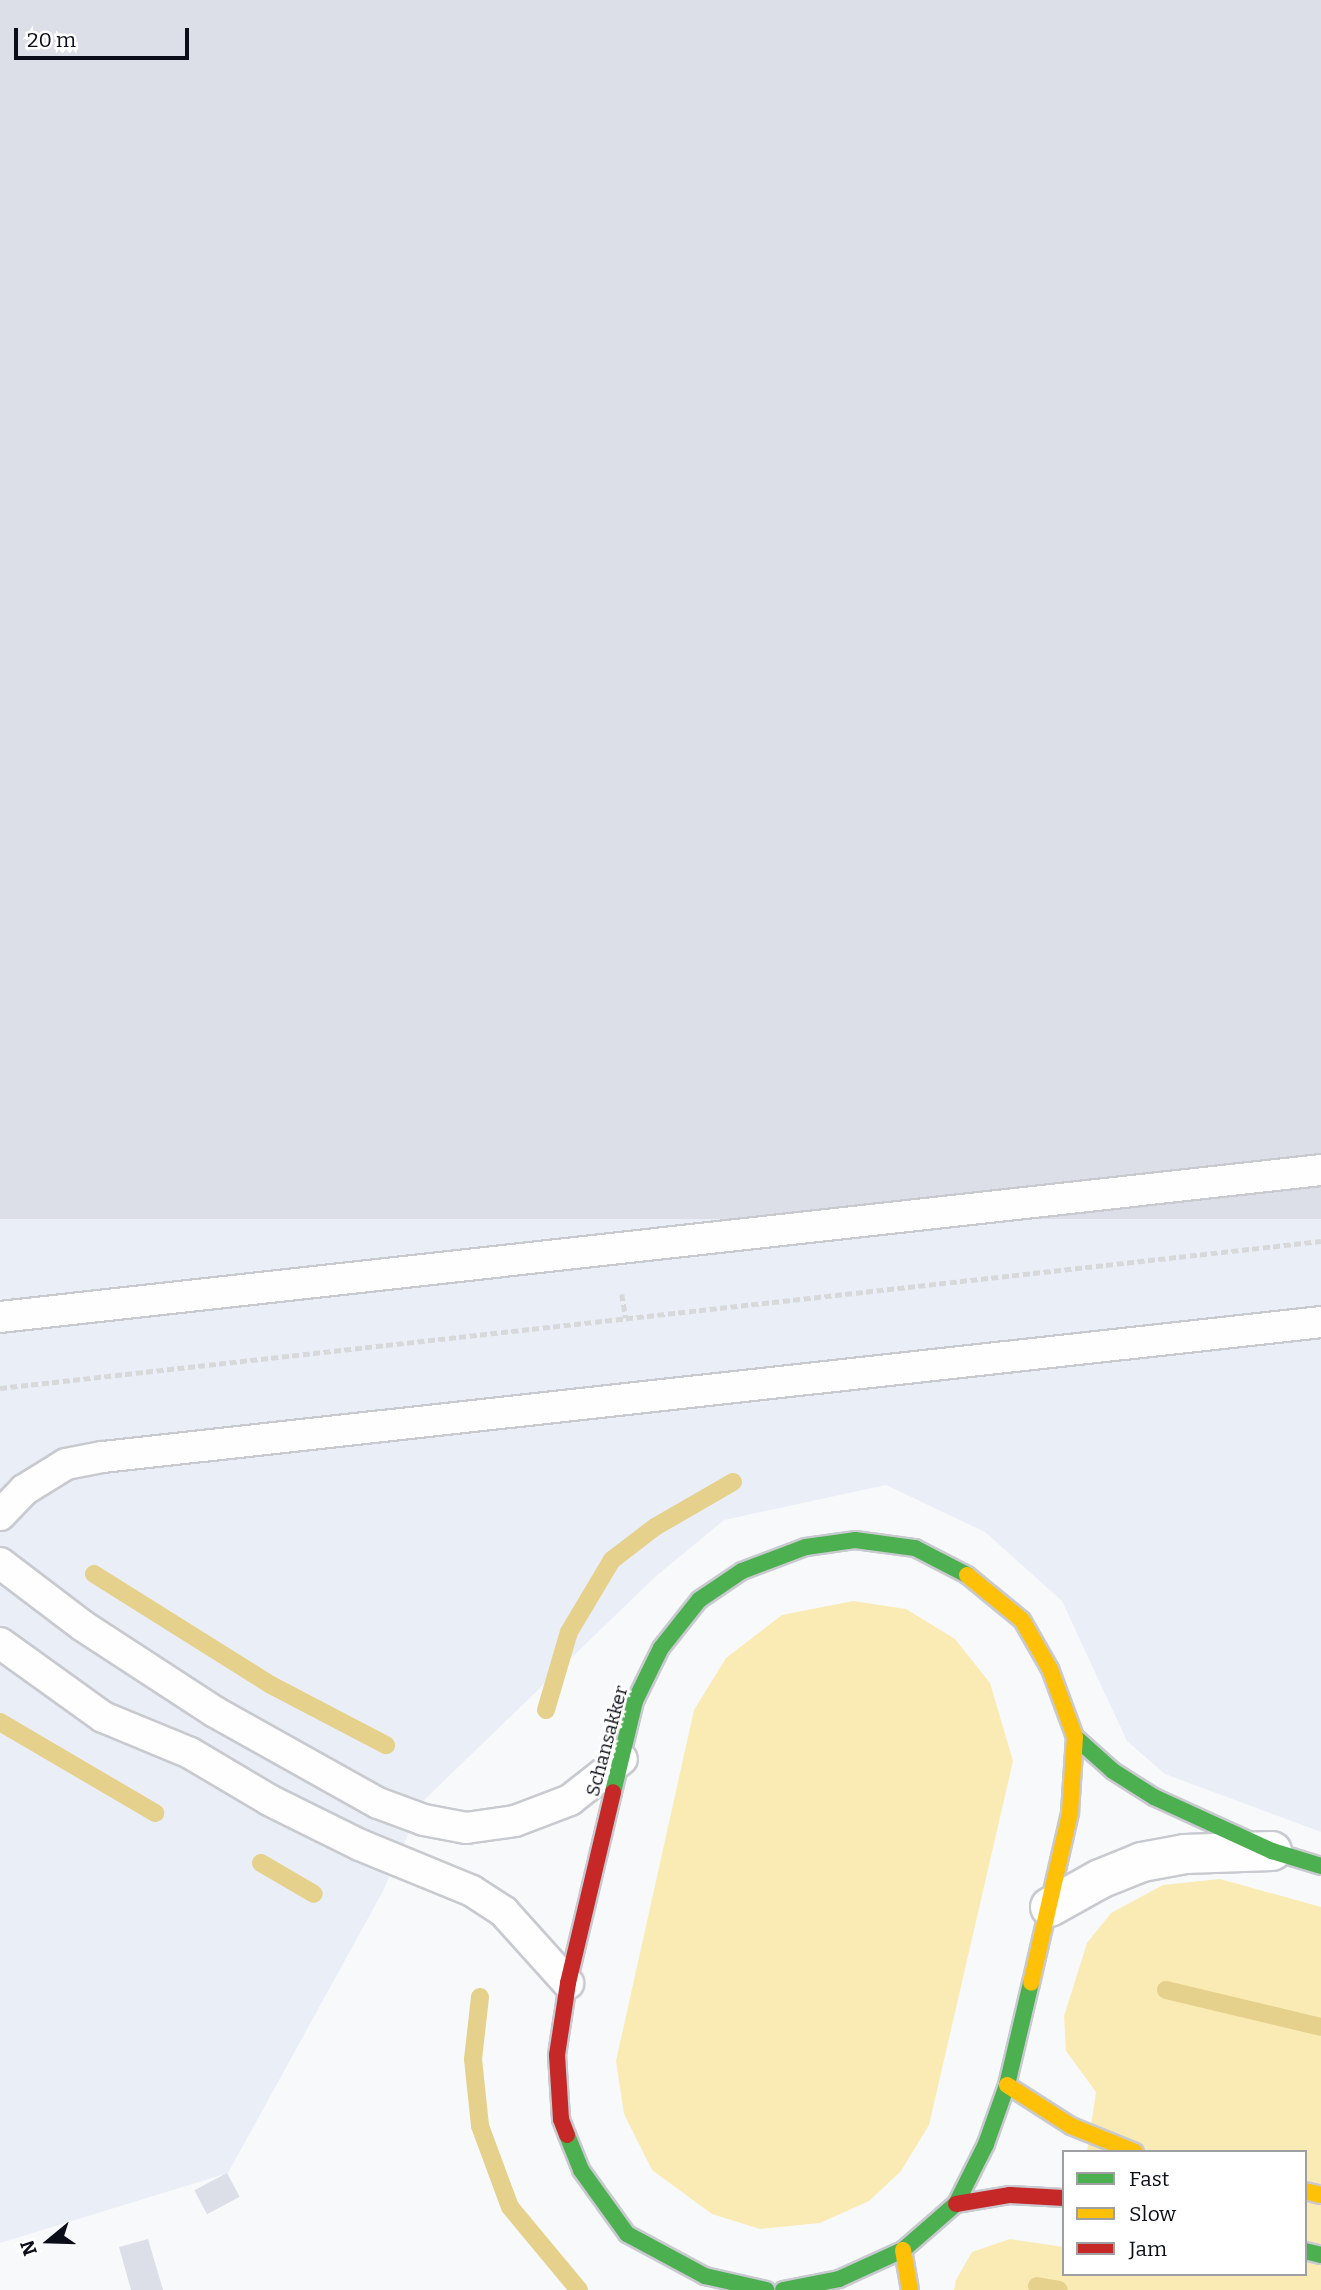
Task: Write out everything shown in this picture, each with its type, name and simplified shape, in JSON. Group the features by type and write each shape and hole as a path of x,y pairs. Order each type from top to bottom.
{"main road":[{"name":"Schansakker","path":"766,2290 705,2276 627,2234 581,2170 561,2119 557,2055 568,1983 635,1702 661,1648 699,1600 741,1571 806,1547 855,1540 915,1548 975,1579 1022,1620 1050,1669 1075,1737 1070,1813 1007,2085 986,2144 956,2204 904,2250 839,2279 783,2290"},
{"path":"1075,1737 1113,1771 1154,1797 1272,1851 1321,1866"},
{"path":"1007,2085 1071,2126 1127,2150"},
{"path":"956,2204 1010,2195 1062,2198"},
{"path":"904,2250 910,2290"}],"street":[{"path":"1050,1907 1100,1879 1142,1862 1185,1854 1272,1851"}],"lane":[{"path":"0,1317 1321,1170"},
{"path":"0,1515 24,1490 66,1464 103,1457 1321,1322"},
{"path":"0,1563 83,1626 215,1712 378,1803 424,1820 466,1828 515,1821 570,1800 622,1759"},
{"path":"0,1643 103,1717 190,1753 269,1800 360,1845 472,1891 504,1912 568,1983"}],"path":[{"path":"0,1388 1321,1241"}],"shaded area":[{"path":"0,0 1321,0 1321,1832 1165,1774 1127,1741 1062,1601 985,1532 886,1485 724,1520 655,1577 423,1801 383,1891 228,2173 0,2243"},
{"path":"853,1601 906,1609 955,1639 990,1683 1013,1761 929,2125 901,2171 869,2201 820,2223 760,2229 712,2214 652,2170 624,2114 616,2061 694,1710 726,1658 782,1615"},
{"path":"1220,1879 1321,1907 1321,2290 954,2290 956,2280 972,2252 1010,2239 1062,2247 1062,2276 1307,2276 1307,2150 1087,2150 1096,2092 1066,2051 1064,2016 1087,1943 1111,1913 1163,1885"}],"building":[{"path":"0,0 1321,0 1321,1219 0,1219"},
{"path":"227,2173 240,2197 207,2214 194,2190"},
{"path":"148,2239 163,2290 131,2290 119,2247"}],"waterway":[{"path":"546,1710 569,1632 612,1560 655,1527 733,1482"},
{"path":"94,1574 271,1685 386,1745"},
{"path":"0,1722 155,1813"},
{"path":"261,1863 314,1894"},
{"path":"1166,1990 1321,2027"},
{"path":"480,1997 473,2059 480,2126 510,2207 579,2290"},
{"path":"1037,2286 1059,2290"}],"traffic: fast":[{"path":"613,1792 635,1701 661,1648 699,1600 742,1571 806,1547 855,1540 915,1548 967,1575"},
{"path":"1075,1737 1113,1771 1154,1797 1272,1851 1321,1866"},
{"path":"783,2290 839,2279 903,2250 956,2204 986,2144 1007,2085 1031,1983"},
{"path":"567,2135 581,2170 627,2234 705,2276 766,2290"},
{"path":"1307,2252 1321,2255"}],"traffic: slow":[{"path":"967,1575 1022,1620 1050,1669 1075,1737 1070,1813 1031,1983"},
{"path":"1007,2085 1071,2126 1130,2150"},
{"path":"1307,2192 1321,2195"},
{"path":"903,2250 910,2290"}],"traffic: jam":[{"path":"567,2135 561,2119 557,2055 568,1983 613,1792"},
{"path":"956,2204 1010,2195 1062,2198"}]}
